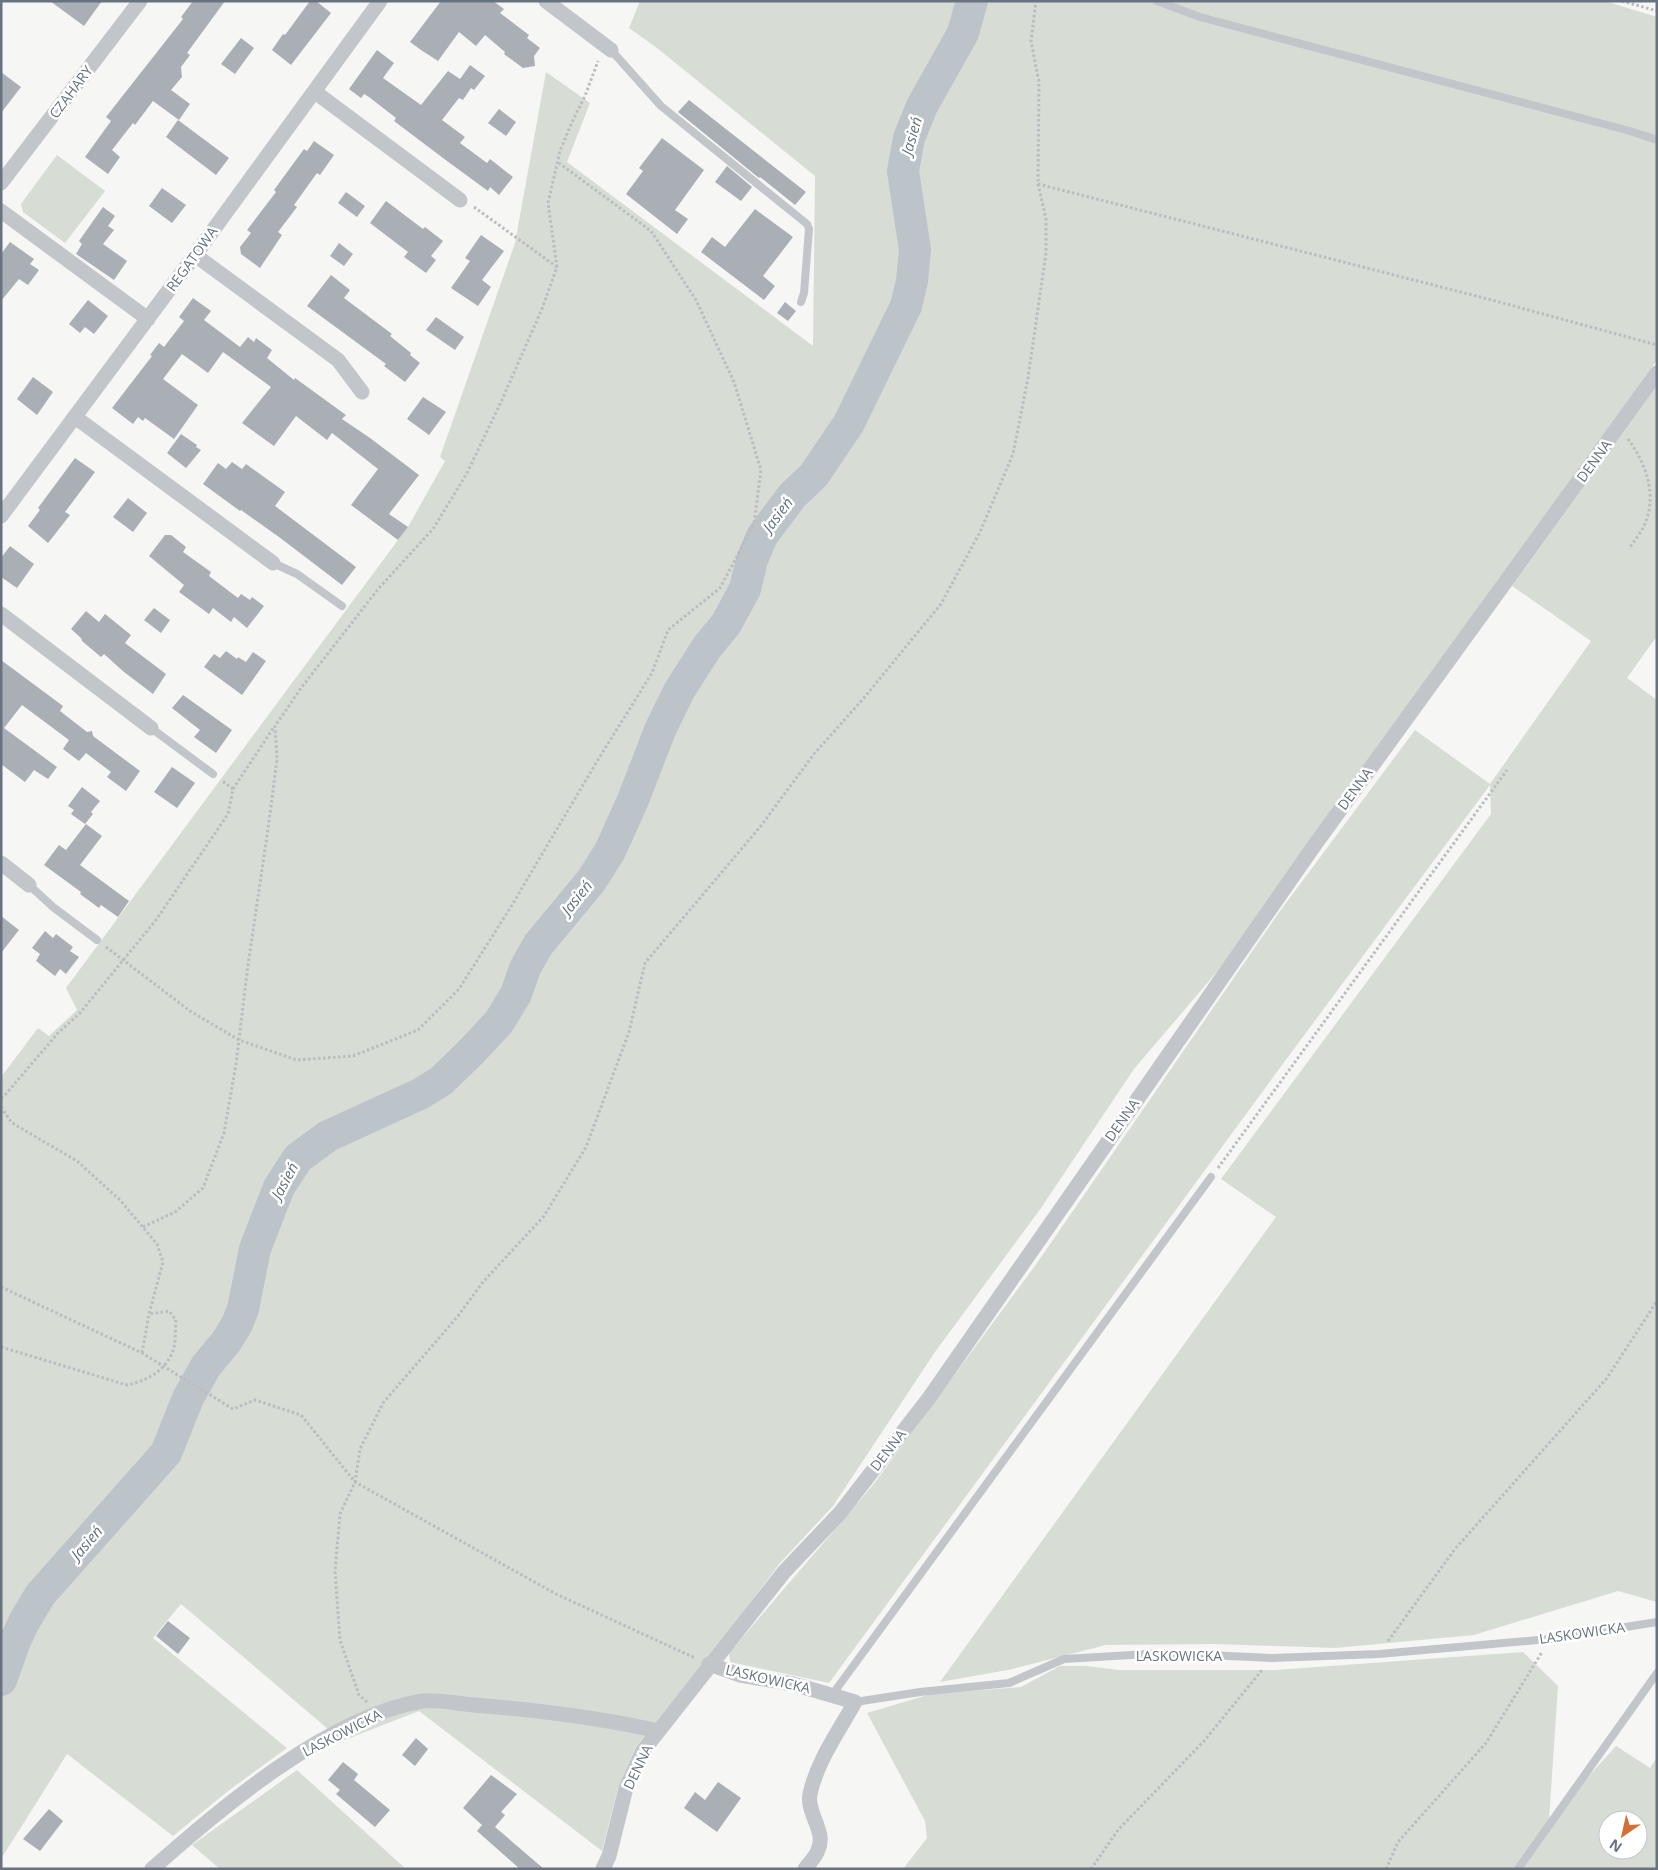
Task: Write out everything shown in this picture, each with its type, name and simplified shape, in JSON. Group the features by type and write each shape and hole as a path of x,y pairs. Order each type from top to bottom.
{"street":[{"name":"CZAHARY","path":"1,183 140,1"},
{"name":"REGATOWA","path":"1,516 196,255 380,1"},
{"path":"546,1 608,48"},
{"path":"315,92 460,200"},
{"path":"1,211 148,319"},
{"path":"196,255 338,360 362,392"},
{"name":"DENNA","path":"603,1869 609,1856 626,1788 642,1752 784,1572 840,1514 929,1398 1314,846 1444,664 1657,373"},
{"path":"75,416 272,563"},
{"path":"1,614 151,728"},
{"path":"1,863 29,885"},
{"name":"LASKOWICKA","path":"710,1664 740,1675 793,1684 855,1702"},
{"name":"LASKOWICKA","path":"152,1869 188,1838 270,1774 310,1747 378,1712 424,1700 536,1710 658,1731"},
{"path":"805,1869 819,1850 820,1842 819,1830 813,1817 809,1798 813,1782 826,1753 855,1702"}],"lane":[{"path":"1157,1 1200,17 1621,128 1657,140"},
{"path":"608,48 661,106 807,224 809,229 808,247 804,293 801,302"},
{"path":"272,563 297,574 342,606"},
{"path":"151,728 213,774"},
{"path":"29,885 52,907 97,940"},
{"path":"832,1695 1211,1177"},
{"name":"LASKOWICKA","path":"855,1702 920,1692 1008,1683 1064,1659 1164,1654 1272,1658 1379,1654 1550,1639 1657,1622"},
{"path":"1518,1869 1657,1673"}],"path":[{"path":"378,1712 359,1695 340,1640 335,1571 340,1514 355,1482 360,1449 382,1403 458,1316 483,1282 544,1216 586,1147 629,1032 645,964 760,827 814,754 863,699 941,604 980,532 1013,454 1028,378 1046,253 1046,220 1038,184 1039,82 1031,41 1036,1"},
{"path":"1622,1 1657,11"},
{"path":"1,1098 58,1033 80,1013 156,920 228,814 233,789 301,688 379,588 433,529 467,474 520,360 557,267 548,203 559,163 560,151 608,48"},
{"path":"97,940 190,1011 239,1040 297,1060 353,1056 418,1030 459,989 512,906 596,763 652,673 668,630 720,588 754,524 761,470 734,382 696,300 651,231 559,163"},
{"path":"1038,184 1488,299 1657,345"},
{"path":"460,200 482,212 557,267"},
{"path":"1619,427 1638,454 1651,486 1650,508 1644,526 1629,549"},
{"path":"143,1227 175,1212 203,1188 224,1133 239,1040 277,760 275,726"},
{"path":"1211,1177 1507,770"},
{"path":"213,774 233,789"},
{"path":"1,1107 12,1123 77,1161 120,1200 157,1244 163,1262 149,1314 142,1353"},
{"path":"1,1287 142,1353 233,1409 255,1400 301,1415 355,1482 556,1594 710,1664"},
{"path":"1379,1654 1455,1549 1607,1378 1657,1301"},
{"path":"1,1347 127,1384 142,1382 160,1371 173,1351 176,1320 169,1311 149,1314"},
{"path":"1386,1869 1398,1842 1486,1743 1550,1639"},
{"path":"1091,1869 1118,1830 1204,1741 1272,1658"}],"shaded area":[{"path":"640,1 1605,1 1657,17 1657,360 1267,913 1134,1069 1041,1208 935,1352 833,1506 780,1563 730,1630 635,1748 618,1788 602,1851 419,1711 342,1741 181,1604 153,1638 287,1748 228,1791 173,1836 67,1754 1,1859 1,1077 38,1028 49,1036 77,1010 66,988 408,527 445,461 440,457 515,243 546,72 590,103 567,162 813,346 815,176 657,48 629,28"},
{"path":"57,155 105,191 65,243 23,212 21,204"},
{"path":"1657,386 1657,636 1627,678 1657,700 1657,1602 1618,1591 1474,1635 1335,1648 1215,1644 1106,1645 1008,1670 940,1682 1276,1217 1221,1179 1491,814 1490,785 1282,1065 829,1683 730,1662 729,1653 873,1485 1037,1263 1280,911 1415,730 1490,784 1591,641 1512,586"},
{"path":"1523,1652 1558,1686 1549,1820 1616,1746 1650,1768 1657,1757 1657,1869 903,1869 927,1838 925,1821 867,1713 931,1694 1021,1687 1060,1666 1086,1666 1119,1670 1275,1670"},
{"path":"297,1770 406,1869 220,1869 192,1845"}],"building":[{"path":"50,1 102,1 84,26"},
{"path":"193,1 225,1 187,53 190,55 181,67 182,77 171,90 190,104 179,120 153,101 135,125 133,123 112,150 120,157 108,174 85,157 111,121 106,117 183,19 181,17"},
{"path":"310,1 316,1 331,13 291,65 272,50"},
{"path":"441,1 493,1 504,9 500,13 529,35 527,38 540,48 534,56 535,66 523,68 504,54 505,52 485,35 476,46 459,32 438,61 421,50 410,42"},
{"path":"241,38 254,48 235,74 221,64"},
{"path":"377,50 394,63 383,78 421,105 448,71 460,79 470,65 485,76 474,90 471,88 463,100 459,98 442,120 465,137 460,143 487,163 490,159 513,177 499,195 490,187 488,191 447,161 394,121 396,118 369,97 364,94 361,98 349,89"},
{"path":"1,72 21,87 1,113"},
{"path":"689,100 806,192 795,205 678,112"},
{"path":"499,109 516,122 506,136 488,123"},
{"path":"178,120 229,158 216,175 166,137"},
{"path":"662,138 704,170 675,210 688,219 677,234 626,194 643,171 639,168"},
{"path":"314,141 334,155 320,175 317,173 294,205 297,207 278,232 282,235 260,268 241,254 240,247 251,233 247,230 276,192 274,190 304,149 307,151"},
{"path":"727,166 752,187 741,201 715,182"},
{"path":"162,188 186,205 172,223 149,206"},
{"path":"346,192 365,206 357,217 338,203"},
{"path":"386,201 423,229 425,227 443,241 431,256 436,260 426,273 404,257 408,252 370,223"},
{"path":"103,207 115,216 108,226 114,230 103,244 127,261 114,280 76,254 82,244 79,241"},
{"path":"755,209 793,237 763,276 775,286 764,300 701,252 712,237 725,247"},
{"path":"481,235 504,251 482,280 491,287 478,306 451,288 470,261 465,258"},
{"path":"10,242 34,259 30,264 39,270 28,285 19,279 1,301 1,254"},
{"path":"339,243 353,254 344,266 330,256"},
{"path":"331,275 350,290 344,298 392,334 390,336 420,363 405,382 384,366 386,364 307,306"},
{"path":"193,298 211,311 204,320 240,347 248,337 254,342 256,338 272,350 267,358 294,380 295,378 346,415 342,419 419,475 389,514 408,527 398,540 351,505 378,469 332,433 327,440 296,416 274,446 242,423 271,387 223,352 208,373 182,354 163,379 198,405 174,439 145,418 143,421 138,417 133,424 112,408 152,356 150,355 159,343 164,347 184,321 179,317"},
{"path":"88,300 108,316 94,334 85,327 80,333 69,324"},
{"path":"785,302 796,311 788,321 777,313"},
{"path":"436,317 464,337 455,350 426,330"},
{"path":"33,377 53,392 37,415 17,399"},
{"path":"423,397 446,412 429,435 407,419"},
{"path":"181,434 201,450 186,468 167,453"},
{"path":"75,458 95,472 65,512 70,515 48,543 28,526 40,510 38,508"},
{"path":"232,462 242,469 246,464 285,492 275,506 356,567 342,585 279,537 203,484 218,463 226,469"},
{"path":"128,498 147,513 133,532 113,517"},
{"path":"165,535 171,535 186,547 183,552 211,572 209,576 238,598 241,594 250,600 252,597 264,606 247,628 234,617 231,622 213,608 209,614 179,592 184,585 149,556"},
{"path":"10,546 34,564 17,588 1,577 1,558"},
{"path":"154,608 170,620 161,633 144,620"},
{"path":"86,611 99,622 105,614 131,635 125,643 166,674 153,694 104,654 101,657 71,629"},
{"path":"226,651 237,659 238,657 246,662 253,652 266,661 242,695 204,667 214,654 220,658"},
{"path":"1,660 63,706 60,711 87,732 92,731 93,736 140,771 126,791 107,777 111,772 86,753 79,761 63,749 69,740 22,705 4,728 57,767 48,779 34,770 25,782 1,764"},
{"path":"183,695 232,730 216,753 194,737 200,730 172,708"},
{"path":"172,767 195,783 177,808 154,792"},
{"path":"82,787 100,801 91,812 93,814 85,824 71,814 74,810 68,806"},
{"path":"86,824 102,836 80,865 129,901 118,917 101,905 99,908 80,894 81,892 44,865 59,845 66,850"},
{"path":"1,916 19,930 1,953"},
{"path":"45,931 53,938 56,934 73,947 70,951 79,957 66,974 60,969 55,976 36,961 40,954 32,948"},
{"path":"168,1621 190,1638 178,1654 156,1636"},
{"path":"416,1738 428,1749 415,1766 402,1755"},
{"path":"343,1762 358,1774 354,1780 390,1810 375,1827 336,1794 340,1790 328,1780"},
{"path":"491,1775 517,1794 501,1812 505,1815 495,1827 544,1869 520,1869 477,1831 482,1825 463,1808"},
{"path":"718,1782 741,1798 717,1832 684,1808 695,1792 705,1800"},
{"path":"49,1809 63,1821 40,1851 23,1839"}],"waterway":[{"name":"Jasień","path":"1,1680 15,1641 40,1595 166,1453 188,1398 206,1366 226,1342 237,1324 243,1309 255,1249 279,1187 298,1158 328,1136 420,1094 441,1081 471,1052 499,1022 516,994 525,968 538,945 591,881 610,851 633,800 660,730 679,691 707,647 726,624 745,589 752,560 762,536 792,496 814,475 849,423 906,306 912,281 915,250 903,171 909,138 922,106 963,33 972,1"}]}
